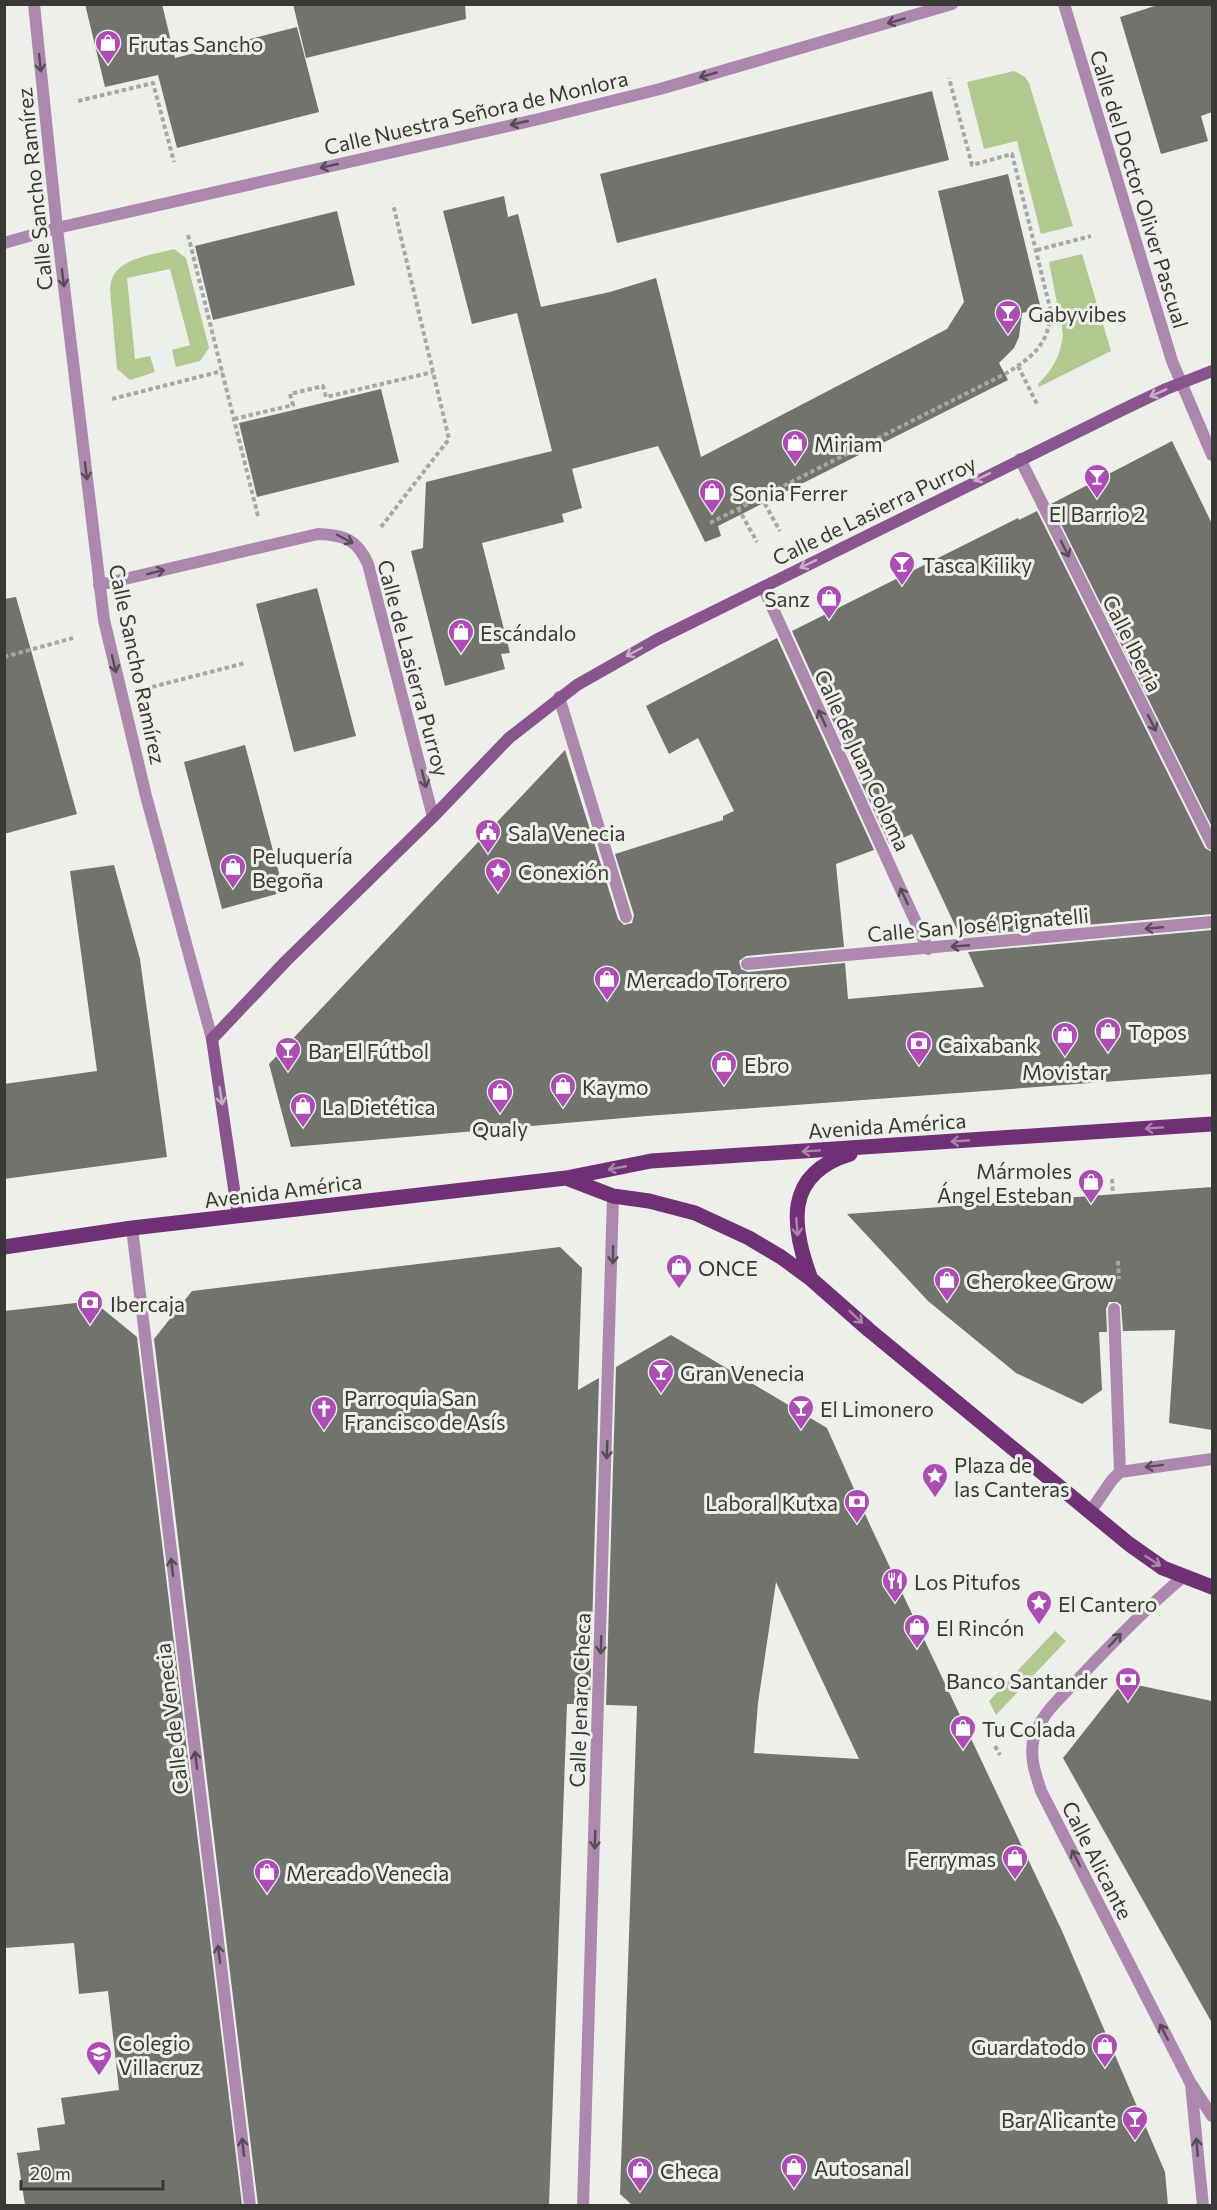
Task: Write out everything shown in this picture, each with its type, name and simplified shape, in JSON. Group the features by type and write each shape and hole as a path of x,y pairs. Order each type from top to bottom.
{"main road":[{"name":"Avenida América","path":"4,1247 132,1228 566,1178 651,1161 1212,1124"},
{"path":"811,1279 800,1248 797,1226 798,1200 802,1187 820,1167 832,1160 870,1147"},
{"name":"Avenida América","path":"566,1178 613,1196"},
{"path":"613,1196 649,1201 695,1213 749,1238 781,1257 811,1279 896,1352 1146,1557 1183,1577 1212,1587"}],"street":[{"name":"Calle Sancho Ramírez","path":"34,4 57,228 104,620 146,796 212,1039 238,1216"},
{"name":"Calle Nuestra Señora de Monlora","path":"4,243 57,228 539,119 660,89 952,4"},
{"name":"Calle del Doctor Oliver Pascual","path":"1064,4 1164,337 1180,383 1212,455"},
{"name":"Calle de Lasierra Purroy","path":"212,1039 286,961 433,817 509,738 559,697 609,665 763,587 1020,459 1180,383 1212,371"},
{"name":"Calle Iberia","path":"1020,459 1212,844"},
{"name":"Calle de Lasierra Purroy","path":"99,585 318,534 337,534 350,540 362,550 368,564 433,817"},
{"name":"Calle de Juan Coloma","path":"763,587 928,949"},
{"path":"559,697 626,917"},
{"name":"Calle San José Pignatelli","path":"747,963 928,949 1212,922"},
{"name":"Calle Jenaro Checa","path":"583,2205 613,1196"},
{"name":"Calle de Venecia","path":"132,1228 250,2205"},
{"path":"1114,1309 1120,1472"},
{"path":"1090,1512 1120,1472 1212,1459"},
{"name":"Calle Alicante","path":"1183,1577 1136,1618 1042,1718 1033,1742 1032,1753 1033,1767 1041,1791 1191,2084 1203,2205"},
{"path":"1191,2084 1212,2116"}],"path":[{"path":"710,523 1018,366 1036,351 1047,336 1050,308 1012,154 972,165 949,78"},
{"path":"78,101 153,83 174,162"},
{"path":"362,550 449,439 393,204"},
{"path":"188,235 266,545"},
{"path":"1037,250 1090,236"},
{"path":"1018,366 1037,404"},
{"path":"112,399 222,371"},
{"path":"234,419 293,405 290,394 323,386 326,398 433,372"},
{"path":"761,497 780,531"},
{"path":"738,508 757,542"},
{"path":"4,657 73,638"},
{"path":"151,687 245,663"},
{"path":"1112,1179 1113,1194"}],"green space":[{"path":"1014,71 1025,77 1029,83 1073,226 1041,234 1017,141 984,149 967,82"},
{"path":"174,249 186,258 209,348 200,361 176,367 172,350 190,345 170,269 127,278 135,359 150,356 155,372 130,380 117,369 110,290 112,279 117,271 133,260"},
{"path":"1082,254 1111,351 1039,387 1038,384 1055,361 1063,334 1049,262"},
{"path":"1055,1631 1066,1641 996,1715 989,1701"}],"building":[{"path":"85,4 162,4 175,58 297,27 319,112 177,148 158,75 105,87"},
{"path":"293,4 465,4 466,19 306,58"},
{"path":"1161,4 1212,4 1212,112 1201,116 1208,141 1161,154 1120,17"},
{"path":"932,91 949,160 617,243 600,174"},
{"path":"1008,174 1041,309 1022,313 1019,337 1014,348 999,363 1008,380 718,526 721,536 705,542 658,446 572,469 582,508 562,514 564,522 482,543 510,653 501,654 505,669 445,686 411,551 423,548 426,482 552,451 517,313 472,324 443,211 504,196 508,217 518,214 541,307 610,292 656,278 701,457 947,329 964,302 938,191"},
{"path":"337,211 355,285 213,320 195,246"},
{"path":"381,389 399,462 257,497 239,423"},
{"path":"1172,441 1212,524 1212,827 1051,504"},
{"path":"1037,511 1205,848 1212,852 1212,914 960,936 912,834 889,844 792,631 1018,518 1019,520"},
{"path":"317,588 356,736 294,752 256,604"},
{"path":"16,597 77,814 4,834 4,599"},
{"path":"777,638 874,850 836,864 844,947 746,956 739,961 741,969 748,972 845,963 848,999 984,987 968,952 1212,930 1212,1074 647,1116 291,1147 269,1064 565,750 618,919 624,925 632,923 634,915 615,854 723,820 723,816 734,811 698,738 669,754 646,706"},
{"path":"245,745 284,892 222,909 184,762"},
{"path":"114,865 140,959 167,1157 4,1179 4,1084 97,1071 70,871"},
{"path":"1212,1187 1212,1430 1169,1423 1175,1330 1123,1331 1121,1305 1117,1302 1109,1302 1106,1309 1107,1332 1099,1332 1102,1390 1082,1404 1016,1373 928,1301 847,1214"},
{"path":"560,1247 582,1268 578,1390 599,1378 590,1704 567,1704 549,2205 258,2205 154,1339 192,1291"},
{"path":"93,1301 137,1337 242,2205 25,2205 17,2153 40,2150 37,2128 65,2124 61,2098 119,2090 108,1991 79,1994 74,1943 4,1948 4,1311"},
{"path":"671,1335 827,1428 870,1525 1062,1931 1165,2172 1168,2205 632,2205 620,2194 637,1706 606,1705 616,1367","holes":["776,1582 859,1759 754,1753 758,1703"]},
{"path":"1123,1682 1212,1701 1212,2023 1063,1758"}],"place":[{"name":"Frutas Sancho","path":"108,66"},
{"name":"Gabyvibes","path":"1008,336"},
{"name":"Miriam","path":"795,466"},
{"name":"El Barrio 2","path":"1097,500"},
{"name":"Sonia Ferrer","path":"712,515"},
{"name":"Tasca Kiliky","path":"902,587"},
{"name":"Sanz","path":"829,621"},
{"name":"Escándalo","path":"461,655"},
{"name":"Sala Venecia","path":"488,855"},
{"name":"Peluquería Begoña","path":"233,890"},
{"name":"Conexión","path":"498,894"},
{"name":"Mercado Torrero","path":"607,1002"},
{"name":"Topos","path":"1108,1054"},
{"name":"Movistar","path":"1065,1058"},
{"name":"Caixabank","path":"919,1067"},
{"name":"Bar El Fútbol","path":"288,1073"},
{"name":"Ebro","path":"724,1087"},
{"name":"Kaymo","path":"563,1109"},
{"name":"Qualy","path":"500,1115"},
{"name":"La Dietética","path":"303,1129"},
{"name":"Mármoles Ángel Esteban","path":"1091,1205"},
{"name":"ONCE","path":"679,1290"},
{"name":"Cherokee Grow","path":"947,1303"},
{"name":"Ibercaja","path":"90,1326"},
{"name":"Gran Venecia","path":"661,1395"},
{"name":"El Limonero","path":"801,1431"},
{"name":"Parroquia San Francisco de Asís","path":"324,1432"},
{"name":"Plaza de las Canteras","path":"935,1499"},
{"name":"Laboral Kutxa","path":"857,1525"},
{"name":"Los Pitufos","path":"895,1604"},
{"name":"El Cantero","path":"1039,1626"},
{"name":"El Rincón","path":"917,1650"},
{"name":"Banco Santander","path":"1128,1703"},
{"name":"Tu Colada","path":"963,1751"},
{"name":"Ferrymas","path":"1015,1881"},
{"name":"Mercado Venecia","path":"267,1895"},
{"name":"Guardatodo","path":"1105,2069"},
{"name":"Colegio Villacruz","path":"99,2077"},
{"name":"Bar Alicante","path":"1135,2142"},
{"name":"Autosanal","path":"794,2190"},
{"name":"Checa","path":"640,2193"}]}
